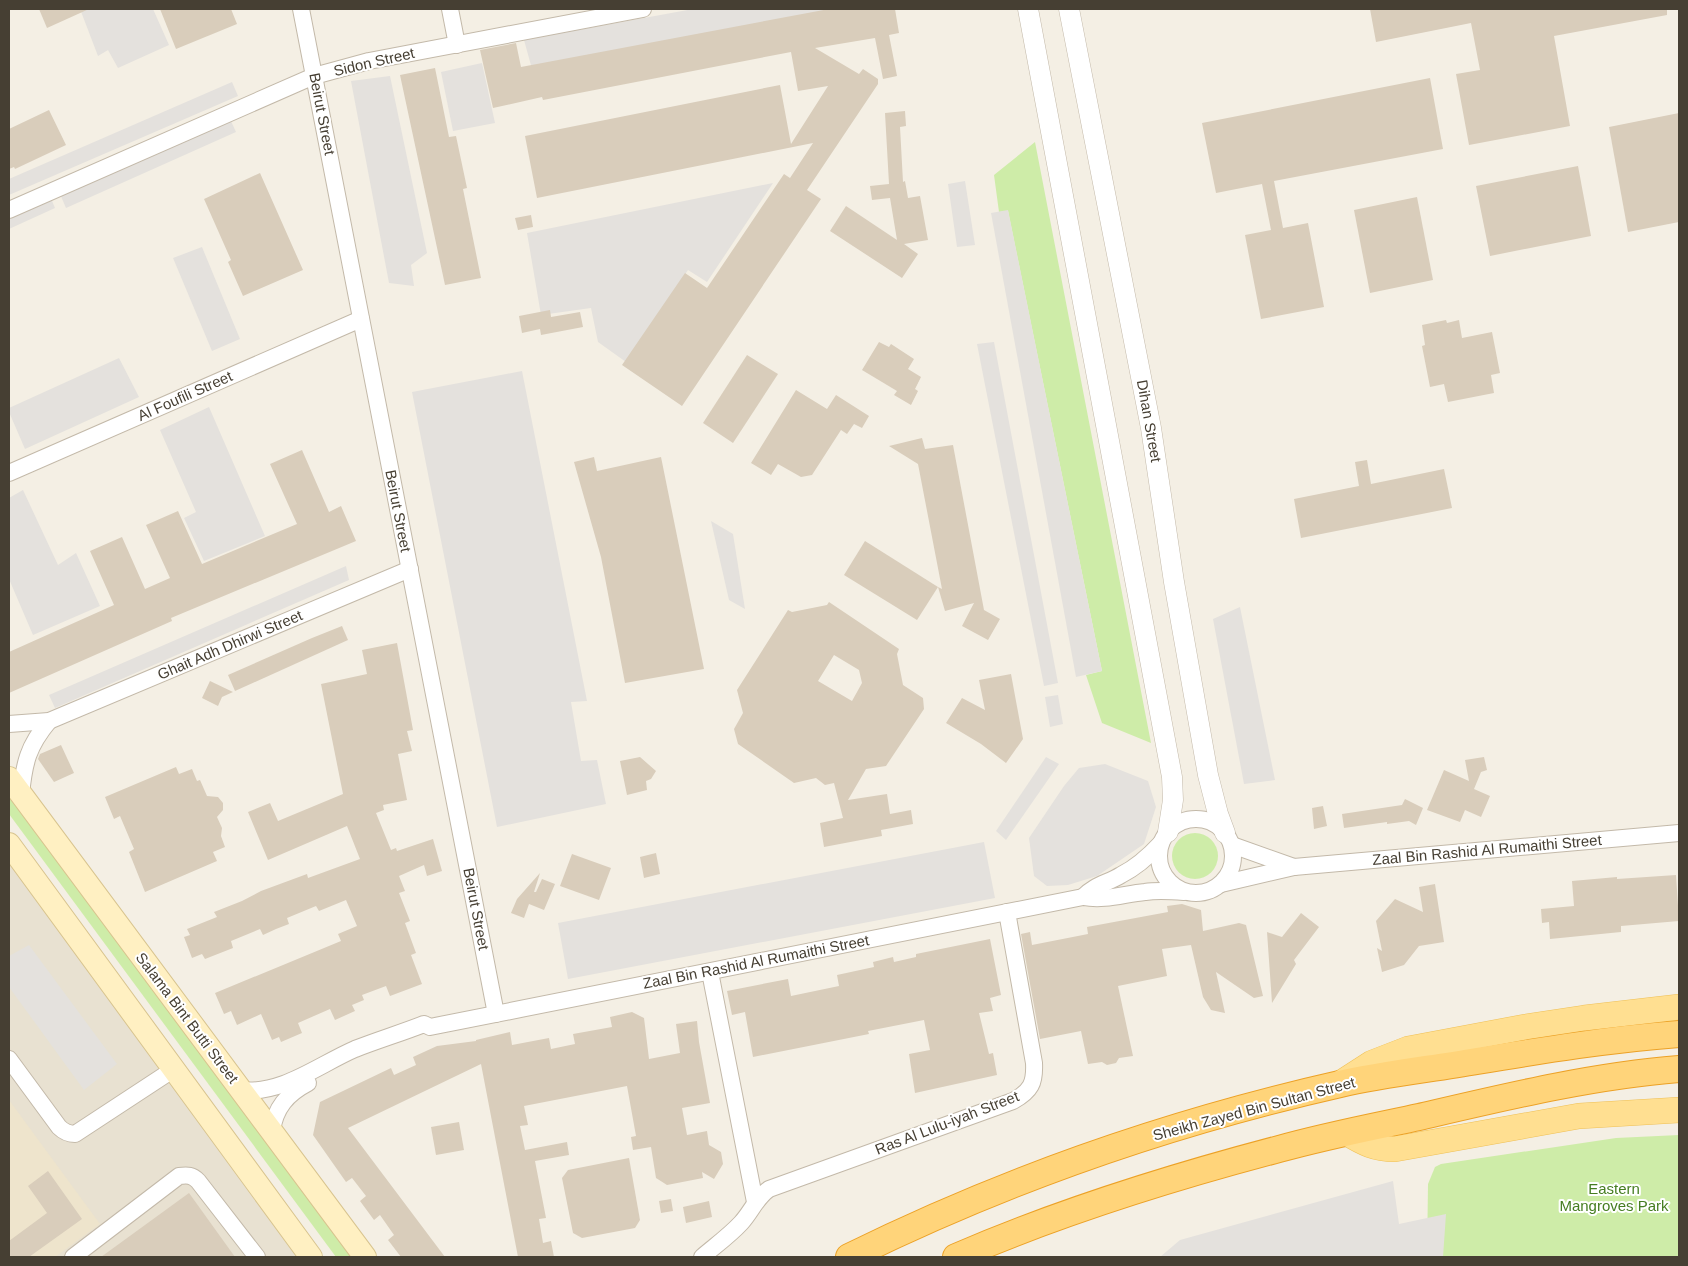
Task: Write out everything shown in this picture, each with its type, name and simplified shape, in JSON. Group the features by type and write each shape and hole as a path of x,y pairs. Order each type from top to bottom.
{"highway":[{"name":"Sheikh Zayed Bin Sultan Street","path":"849,1257 978,1199 1088,1158 1216,1117 1341,1084 1572,1046 1679,1034"},
{"path":"956,1257 1028,1228 1128,1193 1279,1148 1552,1087 1679,1069"}],"main road":[{"name":"Salama Bint Butti Street","path":"15,786 365,1257"},
{"path":"9,845 311,1257"},
{"path":"1341,1084 1372,1063 1408,1049 1525,1027 1679,1006"},
{"path":"1347,1133 1370,1146 1394,1149 1579,1116 1679,1110"}],"street":[{"name":"Beirut Street","path":"301,9 496,1014"},
{"path":"450,9 458,45"},
{"name":"Sidon Street","path":"9,210 314,76 370,61 643,9"},
{"path":"1028,9 1172,777 1173,800 1165,838 1159,855 1160,867 1165,878 1184,892 1204,893 1221,884 1228,876 1232,866 1233,855 1228,839 1215,824 1203,820 1190,820 1178,824 1165,838"},
{"name":"Dihan Street","path":"1069,9 1151,428 1174,582 1208,775 1216,807 1228,839"},
{"name":"Al Foufili Street","path":"9,473 362,318"},
{"name":"Ghait Adh Dhirwi Street","path":"9,724 50,721 410,569"},
{"name":"Ghait Adh Dhirwi Street","path":"15,786 31,745 50,721"},
{"name":"Zaal Bin Rashid Al Rumaithi Street","path":"1221,884 1294,866 1679,833"},
{"name":"Zaal Bin Rashid Al Rumaithi Street","path":"1083,897 1098,885 1131,870 1142,862 1165,838"},
{"name":"Zaal Bin Rashid Al Rumaithi Street","path":"1228,839 1294,866"},
{"name":"Zaal Bin Rashid Al Rumaithi Street","path":"240,1090 272,1089 292,1081 340,1056 388,1036 424,1024 430,1027 1083,897 1108,899 1147,891 1184,892"},
{"name":"Ras Al Lulu-iyah Street","path":"702,1257 742,1222 755,1202 769,1188 1013,1101 1024,1095 1031,1087 1034,1063 1007,912"},
{"path":"710,972 755,1202"},
{"name":"Zaal Bin Rashid Al Rumaithi Street","path":"272,1131 279,1107 288,1095 296,1089 359,1059 427,1034 430,1027"},
{"path":"9,1059 59,1127 71,1134 74,1134 174,1069"},
{"path":"73,1257 179,1176 188,1175 193,1176 198,1181 258,1257"}],"shaded area":[{"path":"80,9 153,9 169,45 118,68 108,50 98,56"},
{"path":"693,9 843,9 532,69 524,40"},
{"path":"482,63 495,123 453,131 441,72"},
{"path":"390,76 427,253 411,265 414,286 389,283 351,81"},
{"path":"232,82 238,96 9,195 9,179"},
{"path":"230,119 236,132 66,208 60,194"},
{"path":"965,181 975,245 957,247 948,184"},
{"path":"773,183 707,282 688,270 626,362 598,342 591,308 541,315 527,233"},
{"path":"50,196 55,208 9,229 9,215"},
{"path":"1008,210 1102,671 1076,677 991,213"},
{"path":"202,247 240,339 212,351 173,258"},
{"path":"994,342 1058,683 1044,686 977,344"},
{"path":"119,358 139,397 25,449 9,408"},
{"path":"522,371 587,701 571,702 581,761 597,760 606,804 497,827 412,392"},
{"path":"209,407 265,536 204,561 184,518 196,512 160,430"},
{"path":"23,490 58,565 76,553 100,606 33,635 9,579 9,498"},
{"path":"711,521 733,534 745,609 729,600"},
{"path":"346,566 349,580 55,708 49,695"},
{"path":"1240,607 1275,780 1244,784 1213,619"},
{"path":"1058,695 1063,724 1050,727 1045,697"},
{"path":"1046,757 1059,764 1006,840 996,831"},
{"path":"1105,764 1148,781 1156,807 1144,844 1097,876 1068,885 1047,886 1034,876 1029,838 1064,786 1079,768"},
{"path":"984,842 995,898 568,979 558,923"},
{"path":"9,863 254,1195 298,1257 9,1257"},
{"path":"29,945 117,1064 84,1090 9,987 9,956"},
{"path":"9,1100 100,1224 55,1257 9,1257"},
{"path":"1393,1181 1399,1224 1446,1214 1443,1257 1160,1257 1180,1240"}],"green space":[{"path":"1035,142 1151,743 1102,723 1086,675 1102,671 1008,211 999,212 994,175"},
{"path":"9,789 352,1257 336,1257 9,814"},
{"path":"1200,833 1212,839 1217,847 1217,865 1212,873 1204,878 1190,879 1178,873 1173,865 1172,851 1178,839 1186,834"},
{"name":"Eastern Mangroves Park","path":"1679,1135 1679,1257 1427,1257 1428,1184 1435,1167 1441,1164 1616,1138"}],"building":[{"path":"39,9 89,9 47,28"},
{"path":"160,9 231,9 237,24 176,49"},
{"path":"829,9 895,9 899,33 889,35 897,76 883,79 875,38 815,48 859,74 863,69 878,79 878,84 807,190 821,199 682,406 622,365 685,273 707,288 784,174 790,178 813,143 537,198 525,136 780,85 791,144 828,86 798,91 791,52 543,100 542,97 493,108 480,50 516,43 521,67"},
{"path":"1370,9 1667,9 1667,15 1554,36 1570,126 1469,145 1456,74 1480,70 1471,23 1376,42"},
{"path":"435,68 449,137 456,136 467,188 463,189 481,278 445,285 400,75"},
{"path":"1430,78 1443,149 1274,181 1283,228 1308,223 1324,307 1261,319 1245,235 1271,230 1262,184 1216,193 1202,123"},
{"path":"49,110 66,145 15,169 14,167 9,169 9,129"},
{"path":"905,111 906,126 900,127 903,182 905,181 908,198 920,196 928,240 904,244 918,254 902,278 830,231 846,206 897,240 890,198 872,200 870,186 889,184 885,113"},
{"path":"1679,113 1679,222 1628,232 1609,127"},
{"path":"1578,166 1591,236 1490,256 1476,186"},
{"path":"260,173 303,270 243,296 228,262 231,260 204,199"},
{"path":"1417,197 1433,280 1370,293 1354,210"},
{"path":"531,215 533,227 518,230 515,218"},
{"path":"550,310 551,317 580,312 583,327 541,335 540,329 522,333 519,316"},
{"path":"1446,320 1447,323 1459,320 1462,338 1492,332 1500,373 1491,375 1494,393 1448,402 1444,384 1430,387 1422,346 1425,345 1422,325"},
{"path":"879,342 889,347 891,344 914,359 908,369 921,377 915,389 918,391 911,405 894,395 897,391 862,370"},
{"path":"747,355 778,374 733,443 703,423"},
{"path":"796,390 827,409 836,395 869,416 862,428 854,424 847,434 841,430 812,475 801,477 778,464 771,475 751,463"},
{"path":"922,438 925,449 953,445 984,610 1000,619 988,640 962,626 974,603 945,611 938,587 942,589 918,464 889,446"},
{"path":"302,450 329,512 341,506 356,541 171,618 172,621 9,693 9,652 114,605 90,551 122,537 145,589 170,578 146,525 178,511 202,564 297,524 270,464"},
{"path":"594,457 597,471 661,457 704,669 625,683 601,557 574,462"},
{"path":"1367,460 1371,484 1444,469 1452,508 1301,538 1294,499 1359,486 1355,462"},
{"path":"865,541 938,587 917,620 844,575"},
{"path":"829,602 899,649 897,654 903,685 923,698 924,709 886,766 866,769 848,800 887,794 890,814 911,810 913,824 881,830 882,836 824,847 820,823 843,818 834,783 825,785 816,778 794,783 738,744 734,729 743,713 737,690 788,610 792,612 827,605","holes":["834,655 859,670 862,683 852,701 818,681"]},
{"path":"342,626 348,640 235,691 228,675"},
{"path":"397,643 413,730 407,731 412,751 398,754 407,800 383,805 384,810 376,813 391,850 396,848 397,851 433,839 442,871 427,876 424,865 399,876 405,891 399,893 410,921 405,923 416,953 411,955 422,984 390,996 386,986 362,995 364,1000 352,1005 355,1011 335,1020 330,1009 298,1023 302,1033 281,1042 279,1037 272,1040 261,1014 237,1025 231,1011 224,1014 215,993 341,941 338,934 357,926 346,900 319,911 316,906 287,918 289,924 263,935 260,929 231,941 233,948 205,959 202,954 192,958 184,937 190,935 187,929 217,917 214,912 261,891 307,874 308,878 360,859 347,826 268,860 248,812 270,803 278,821 343,794 321,684 367,674 362,650"},
{"path":"1011,674 1023,739 1006,763 981,744 946,723 962,698 985,710 979,680"},
{"path":"210,681 233,692 222,697 218,706 202,698"},
{"path":"61,745 74,773 54,782 38,759 40,754"},
{"path":"640,757 656,771 651,779 646,781 647,790 627,795 620,761"},
{"path":"1484,757 1487,770 1481,772 1474,789 1490,796 1481,817 1465,810 1460,822 1427,810 1444,770 1469,781 1465,760"},
{"path":"176,767 179,774 192,769 197,781 200,780 207,796 218,797 223,803 223,810 217,817 222,828 221,836 225,847 213,852 217,861 145,892 129,852 134,849 120,816 114,819 105,797"},
{"path":"1405,799 1423,808 1416,825 1409,821 1344,828 1342,814 1402,805"},
{"path":"1323,806 1327,826 1314,829 1312,808"},
{"path":"656,853 660,874 644,878 640,857"},
{"path":"572,854 611,868 599,900 560,886"},
{"path":"540,873 534,892 536,892 542,879 555,884 544,910 529,904 524,918 511,913 517,899"},
{"path":"1676,875 1679,921 1621,926 1621,932 1550,939 1549,922 1542,923 1541,909 1574,906 1572,881"},
{"path":"1435,884 1444,942 1419,946 1404,965 1382,972 1377,948 1382,951 1376,921 1395,899 1423,912 1419,887"},
{"path":"1182,904 1201,910 1203,931 1239,923 1246,925 1263,996 1254,998 1216,972 1225,1013 1211,1010 1203,997 1191,945 1162,949 1167,976 1118,986 1133,1056 1119,1058 1116,1063 1107,1065 1102,1062 1088,1064 1081,1031 1040,1039 1021,934 1030,932 1032,945 1088,934 1087,927 1168,912 1167,906"},
{"path":"1301,913 1319,927 1294,960 1296,964 1272,1003 1267,932 1282,937"},
{"path":"990,939 1001,995 990,998 993,1011 979,1013 989,1054 993,1053 997,1075 915,1093 909,1054 930,1050 924,1020 868,1031 869,1034 753,1057 745,1012 732,1015 727,991 788,979 791,996 839,986 837,975 874,967 873,962 893,957 894,962 916,957 916,954"},
{"path":"632,1012 644,1018 649,1059 680,1053 676,1024 697,1021 710,1103 682,1108 687,1135 707,1131 709,1145 721,1152 723,1164 714,1179 702,1172 703,1178 667,1185 656,1178 651,1147 633,1150 631,1137 636,1136 627,1086 524,1106 528,1125 520,1126 525,1150 567,1142 569,1155 535,1161 546,1218 539,1219 543,1243 551,1241 554,1257 518,1257 481,1064 348,1128 445,1257 401,1257 388,1240 394,1235 380,1215 374,1220 360,1201 366,1196 352,1178 346,1182 313,1135 320,1102 391,1068 394,1075 416,1065 413,1057 437,1046 476,1041 510,1032 512,1045 549,1038 551,1049 575,1044 573,1034 612,1027 610,1017"},
{"path":"459,1122 464,1150 436,1155 431,1127"},
{"path":"629,1158 640,1220 635,1228 582,1238 573,1233 562,1178 568,1170"},
{"path":"48,1171 82,1219 29,1257 9,1257 9,1241 47,1213 28,1186"},
{"path":"189,1193 235,1257 101,1257"},
{"path":"671,1199 673,1211 661,1213 659,1201"},
{"path":"709,1201 712,1217 686,1223 683,1207"}]}
